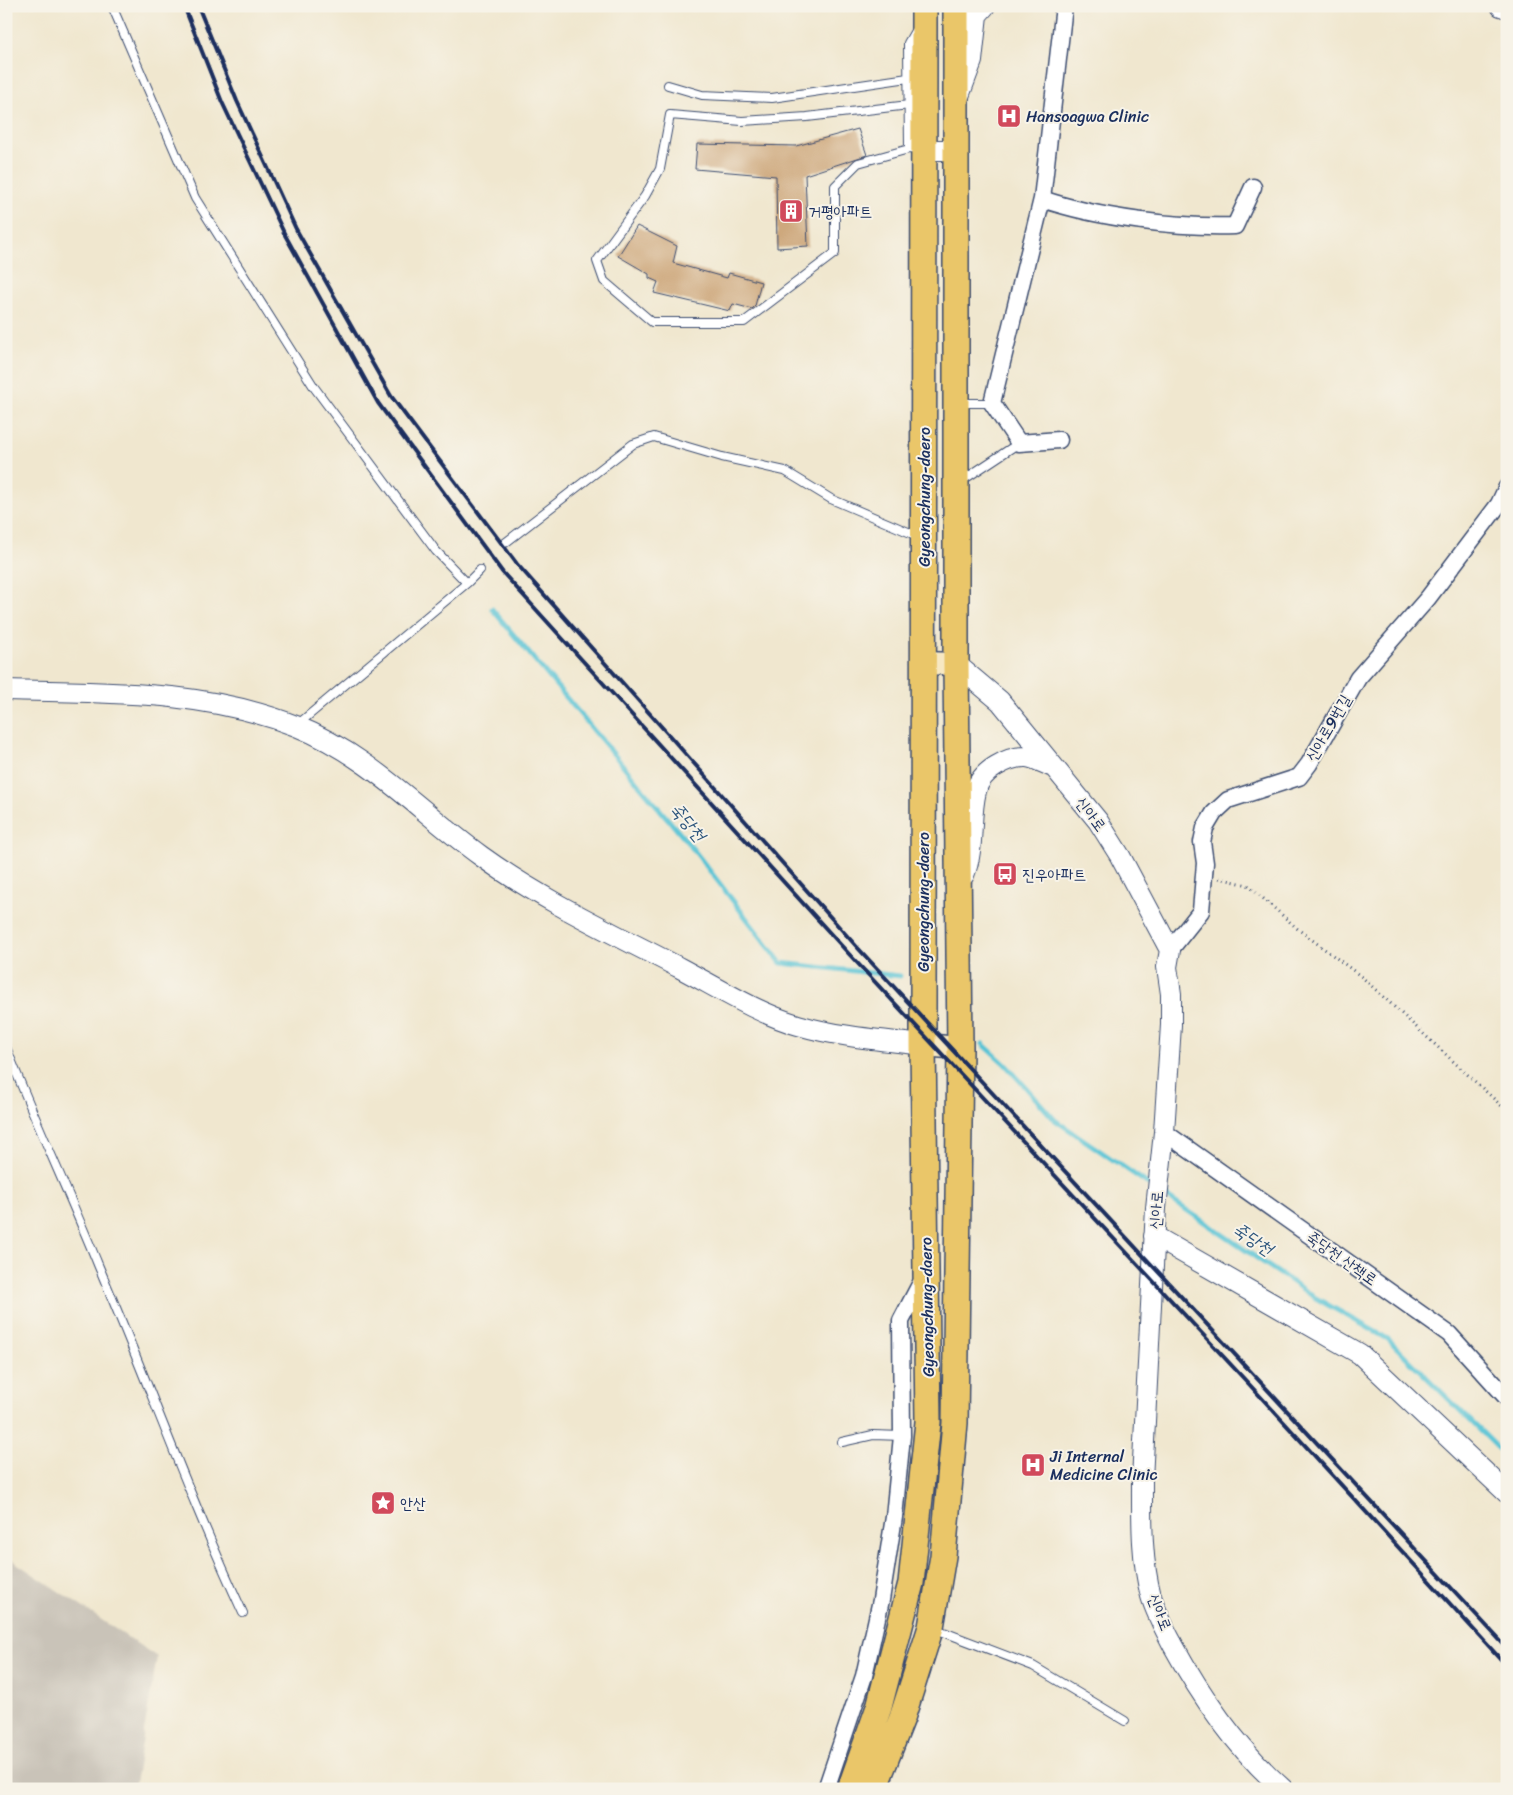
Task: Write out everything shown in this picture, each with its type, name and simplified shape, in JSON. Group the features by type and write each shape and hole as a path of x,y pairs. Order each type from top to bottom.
{"main road":[{"name":"Gyeongchung-daero","path":"874,1789 902,1718 931,1627 943,1556 955,1423 960,1048 954,150 956,6"},
{"name":"Gyeongchung-daero","path":"850,1789 879,1708 904,1617 916,1550 928,1422 923,1045 924,538 917,150 924,11"},
{"path":"924,663 956,664"},
{"path":"923,1045 960,1048"},
{"path":"904,1617 931,1627"}],"street":[{"path":"955,107 972,61 977,15 985,6"},
{"path":"1059,440 1020,443 992,403 1042,199 1064,6"},
{"path":"1501,6 1507,8"},
{"path":"917,150 954,150"},
{"path":"1042,199 1071,209 1195,228 1235,226 1253,187"},
{"name":"신아로9번길","path":"1170,950 1201,911 1205,863 1202,842 1205,828 1214,813 1228,800 1299,777 1309,764 1358,678 1428,598 1499,504 1507,487"},
{"name":"신아로","path":"956,664 1000,701 1098,821 1120,856 1170,950 1166,967 1171,994 1164,1132 1154,1236 1142,1523 1152,1597 1189,1674 1216,1715 1244,1749 1283,1789"},
{"path":"6,690 151,694 201,699 296,726 343,748 379,772 445,829 525,887 742,1001 795,1024 831,1034 923,1045"},
{"path":"960,886 968,866 976,790 988,771 1007,761 1028,757 1055,768"},
{"name":"죽당천 산책로","path":"1164,1132 1449,1334 1507,1398"},
{"path":"1154,1236 1360,1354 1507,1493"},
{"path":"826,1789 864,1676 878,1610 894,1517 902,1436 901,1321 926,1273"},
{"path":"878,1610 904,1617"}],"lane":[{"path":"112,6 195,198 314,387 436,551 468,583"},
{"path":"909,105 807,117 742,121 670,115 660,169 645,196 596,262 604,281 652,322 744,322 835,253 834,186 858,163 917,150 909,105 908,43 924,11"},
{"path":"668,85 702,95 772,98 908,78"},
{"path":"957,403 992,403"},
{"path":"505,544 633,444 654,437 722,457 785,471 831,498 924,538"},
{"path":"956,484 1020,443"},
{"path":"296,726 468,583 480,570"},
{"path":"6,1047 34,1118 99,1266 202,1526 243,1613"},
{"path":"842,1442 873,1435 902,1436"},
{"path":"931,1627 1033,1666 1125,1721"}],"path":[{"path":"1204,874 1248,886 1299,930 1363,978 1507,1111"}],"shaded area":[{"path":"6,1556 157,1657 134,1789 6,1789"}],"building":[{"name":"거평아파트","path":"858,129 867,155 805,175 808,246 777,248 776,176 695,169 697,144 796,146"},
{"path":"637,226 677,246 673,263 727,278 729,273 761,282 755,306 752,309 733,304 730,311 654,293 658,282 649,278 649,274 618,256"}],"waterway":[{"name":"죽당천","path":"492,609 693,849 781,963 900,976"},
{"name":"죽당천","path":"983,1044 1005,1064 1055,1120 1154,1188"},
{"name":"죽당천","path":"1163,1194 1314,1297 1388,1339 1507,1457"}],"railway":[{"path":"184,6 222,102 285,235 378,403 503,573 849,954 1248,1383 1507,1666"},
{"path":"198,6 237,101 296,229 391,396 517,564 857,947 1507,1648"}],"place":[{"name":"Hansoagwa Clinic","path":"1009,116"},
{"name":"거평아파트","path":"791,211"},
{"name":"진우아파트","path":"1005,874"},
{"name":"Ji Internal Medicine Clinic","path":"1033,1465"},
{"name":"안산","path":"383,1503"}]}
